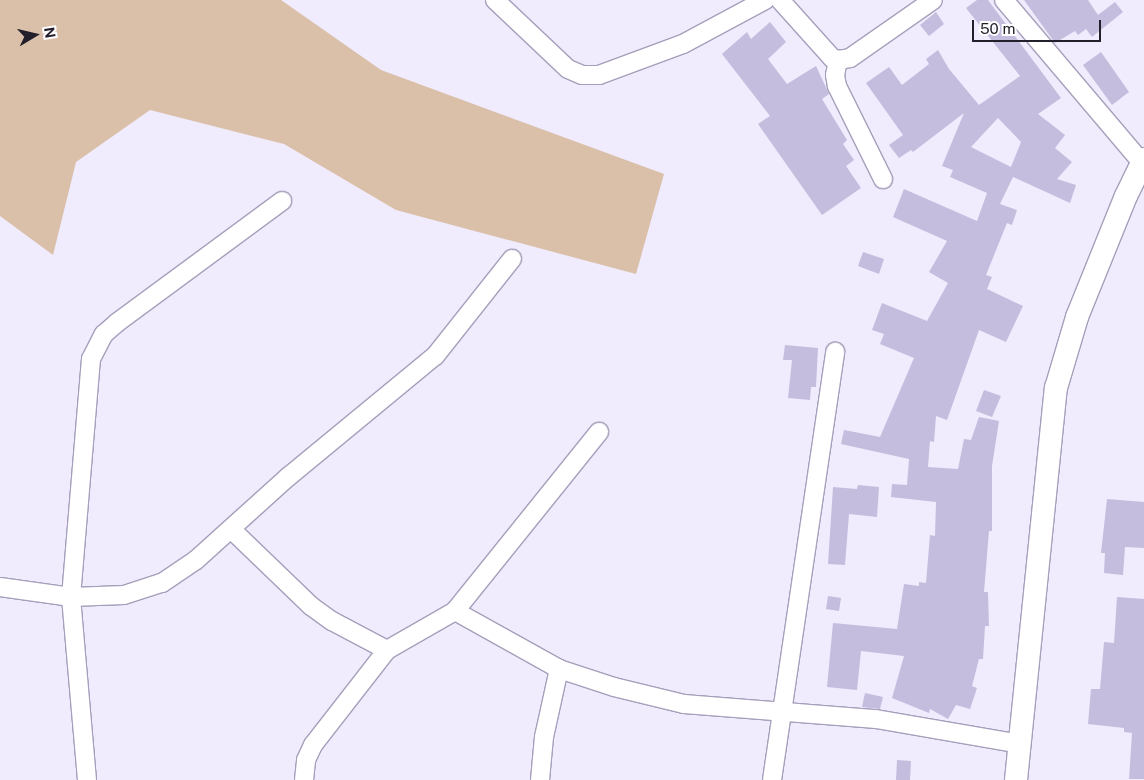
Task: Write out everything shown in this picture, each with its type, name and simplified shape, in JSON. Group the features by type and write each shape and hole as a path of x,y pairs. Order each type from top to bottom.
{"street":[{"path":"496,0 568,69 582,75 599,75 683,44 765,0"},
{"path":"780,0 832,58 838,60 850,58 933,0"},
{"path":"1004,0 1143,161 1080,308 1056,388 1016,780"},
{"path":"838,60 834,75 837,86 883,179"},
{"path":"87,780 71,597 91,359 97,345 118,322 282,201"},
{"path":"0,587 71,597 124,595 162,583 196,560 288,477 435,356 512,259"},
{"path":"772,780 784,710 835,352"},
{"path":"304,780 306,760 313,745 387,650 455,611 599,432"},
{"path":"231,529 311,606 332,622 387,650"},
{"path":"455,611 559,669 614,687 684,704 746,711 784,710 876,718 1020,744"},
{"path":"540,780 544,737 559,669"}],"shaded area":[{"path":"0,0 281,0 381,70 664,174 636,274 396,210 284,144 150,110 76,162 53,255 0,216"}],"building":[{"path":"977,0 988,0 1061,98 1038,114 1065,135 1055,148 1072,162 1057,179 1076,185 1070,203 1013,177 1000,204 1017,210 1012,225 1007,223 986,275 992,277 987,289 1023,306 1006,342 979,330 947,420 936,416 934,442 930,441 928,467 958,469 964,439 971,440 979,417 999,421 992,466 992,531 989,531 984,592 988,592 989,626 985,626 983,659 979,659 972,686 977,688 970,709 956,705 948,719 930,709 929,713 892,698 904,656 861,651 857,690 827,687 833,623 897,629 904,584 919,586 919,582 926,583 930,535 935,536 936,502 891,497 892,484 907,485 909,459 841,444 844,430 880,437 914,358 880,344 884,334 872,330 882,303 927,321 948,283 929,272 947,241 893,217 904,189 977,221 987,193 950,177 953,170 942,166 964,113 913,152 911,150 899,158 889,145 903,135 866,83 889,67 902,85 929,64 926,59 938,50 949,69 979,105 1020,76 966,8","holes":["998,118 1021,142 1011,167 971,147"]},
{"path":"1024,0 1088,0 1098,15 1115,2 1123,12 1092,37 1086,29 1078,35 1075,31 1055,43"},
{"path":"936,12 944,24 929,36 920,25"},
{"path":"770,22 786,42 768,59 787,84 816,66 829,94 822,99 847,140 843,144 854,160 846,166 861,188 822,215 758,124 770,116 722,54 747,32 751,39"},
{"path":"1101,52 1129,92 1112,105 1083,65"},
{"path":"863,252 884,259 879,274 858,266"},
{"path":"785,345 818,348 816,387 811,387 810,400 788,398 792,360 783,360"},
{"path":"984,390 1001,396 992,417 976,411"},
{"path":"858,485 879,487 877,517 849,514 845,565 828,564 833,487 857,489"},
{"path":"1107,499 1144,502 1144,548 1125,547 1123,575 1104,573 1105,553 1101,553"},
{"path":"828,596 841,598 839,611 826,609"},
{"path":"1117,597 1144,599 1144,779 1129,779 1132,733 1124,732 1124,728 1088,724 1091,689 1100,689 1104,642 1114,643"},
{"path":"865,693 883,697 880,709 862,707"},
{"path":"897,760 911,761 910,780 896,780"}]}
